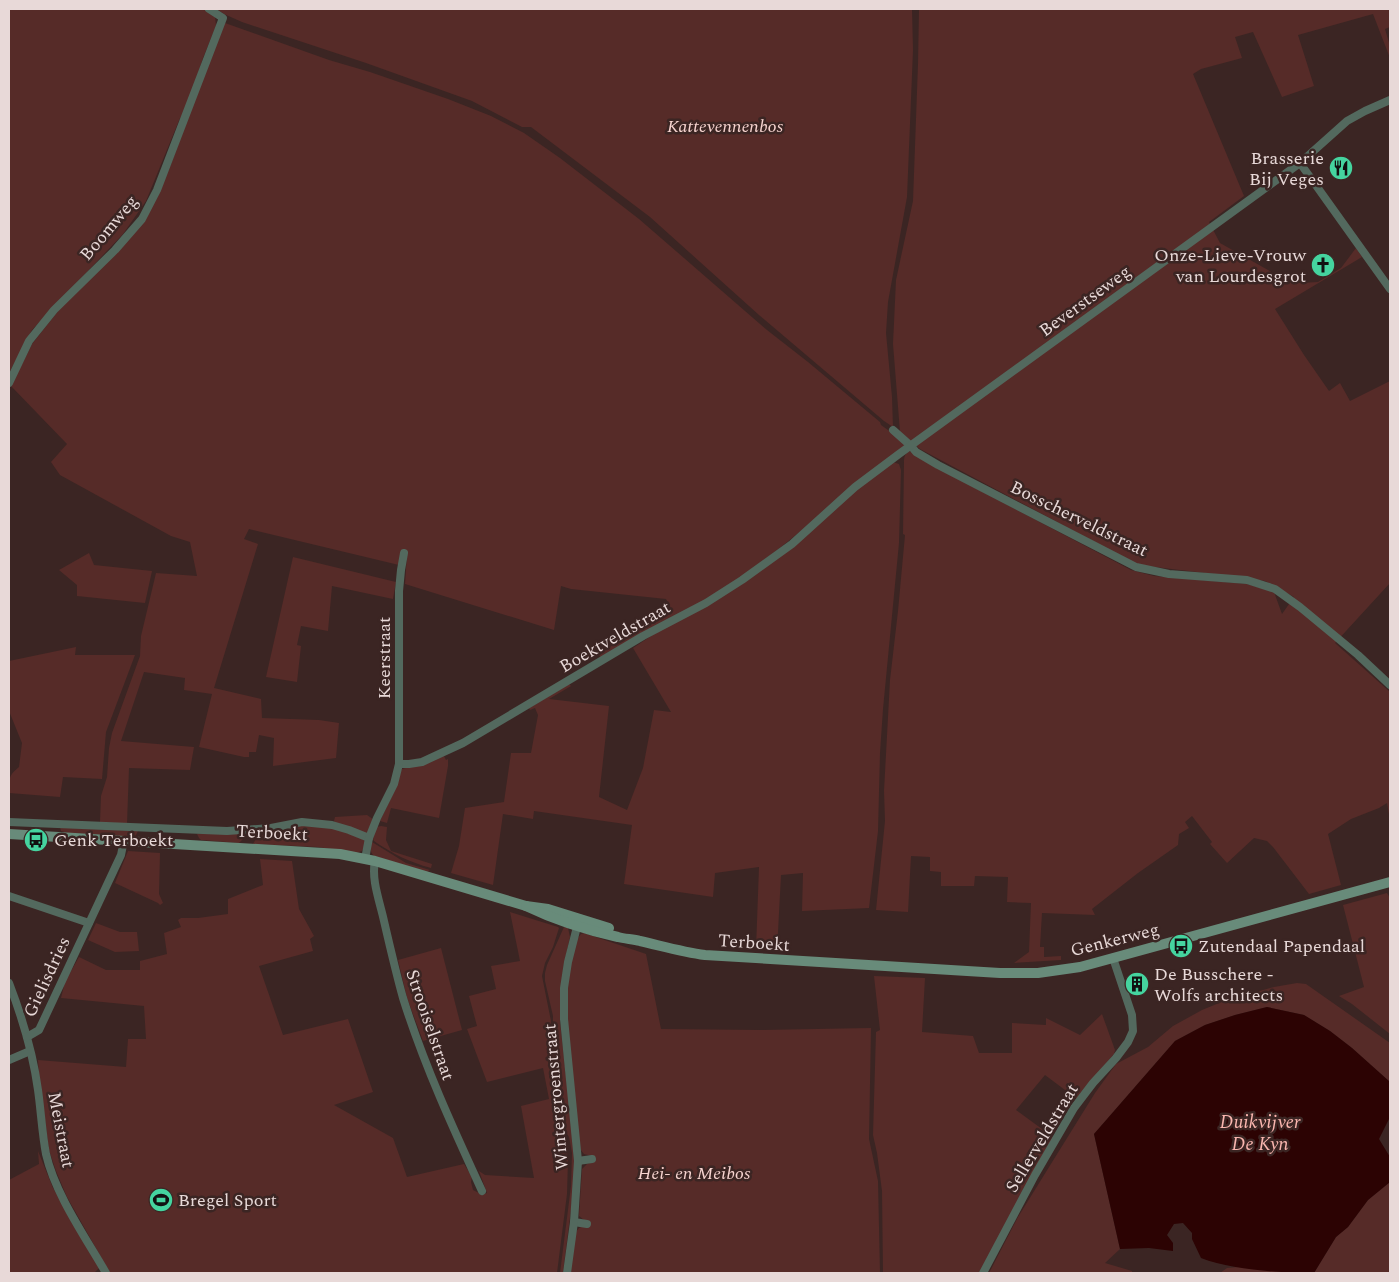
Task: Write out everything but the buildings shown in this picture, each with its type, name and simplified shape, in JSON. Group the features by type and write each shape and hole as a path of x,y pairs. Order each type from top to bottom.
{"main road":[{"name":"Terboekt","path":"9,834 317,852 370,860 526,906 546,916 578,922 619,937 690,953 705,956 869,966"},
{"name":"Genkerweg","path":"869,966 985,973 1038,973 1114,962 1390,882"}],"street":[{"name":"Boomweg","path":"9,383 30,341 54,310 115,250 142,219 157,190 223,18 210,9"},
{"name":"Beverstseweg","path":"911,446 1300,163 1347,120 1390,100"},
{"path":"1300,163 1390,289"},
{"name":"Bosscherveldstraat","path":"893,430 916,452 938,465 1136,567 1169,574 1246,580 1275,589 1300,607 1390,684"},
{"name":"Boektveldstraat","path":"399,764 422,762 463,743 642,636 706,603 792,544 855,488 911,446"},
{"name":"Keerstraat","path":"399,764 399,591 404,553"},
{"path":"370,860 369,838 394,784 399,764"},
{"name":"Terboekt","path":"9,822 227,831 271,828 302,822 332,825 369,838"},
{"name":"Gielisdries","path":"27,1037 39,1030 121,855 124,840"},
{"name":"Strooiselstraat","path":"370,860 394,966 404,999 445,1111 482,1191"},
{"name":"Gielisdries","path":"9,896 89,923"},
{"name":"Wintergroenstraat","path":"567,1273 574,1222 578,1161 564,1020 564,988 578,922"},
{"name":"Sellerveldstraat","path":"983,1273 1074,1108 1128,1042 1133,1030 1132,1015 1114,962"},
{"name":"Meistraat","path":"9,983 27,1037 38,1088 48,1161 63,1198 106,1273"},
{"path":"9,1060 30,1051"},
{"path":"578,1161 592,1159"},
{"path":"574,1222 588,1224"}],"green space":[{"path":"9,9 204,9 215,16 216,26 184,115 180,118 146,201 123,234 32,330 9,373"},
{"name":"Kattevennenbos","path":"216,9 912,9 913,50 907,197 888,302 886,333 893,427 759,315 650,217 531,127 522,127 472,101 366,63 242,22"},
{"path":"919,9 1390,9 1390,27 1385,29 1390,46 1390,58 1373,14 1298,35 1314,86 1282,97 1253,32 1235,37 1242,58 1201,69 1193,74 1244,196 1209,222 1220,243 1284,279 1301,283 1318,282 1341,268 1356,248 1362,257 1275,309 1329,391 1340,383 1350,401 1390,381 1390,583 1335,643 1390,692 1390,820 1387,803 1351,819 1328,834 1341,885 1309,894 1273,847 1267,841 1254,838 1227,863 1210,844 1212,842 1192,816 1185,822 1189,828 1179,834 1178,845 1092,909 1095,915 1042,913 1040,947 1044,947 1044,957 1061,956 1061,960 1014,963 1029,952 1031,903 1007,902 1008,877 975,876 974,886 941,886 941,872 930,871 930,857 911,856 908,912 876,910 885,821 884,791 890,680 905,535 903,534 904,460 908,452 910,451 943,471 1131,570 1154,576 1247,584 1274,592 1282,614 1294,597 1265,581 1138,565 920,449 900,432 893,344 896,280 913,201"},
{"path":"225,23 448,99 491,116 524,133 560,158 639,219 767,330 880,422 881,425 906,443 905,447 744,575 709,598 601,658 598,654 672,610 666,599 571,589 561,586 554,630 405,584 407,555 400,554 399,565 249,529 244,539 258,544 214,688 261,699 262,718 319,720 339,723 336,758 273,766 274,738 259,735 256,752 249,752 249,757 199,747 212,694 184,690 185,678 144,672 121,741 194,747 190,770 129,768 127,824 100,822 101,796 107,777 112,733 140,656 141,636 156,573 197,576 190,542 171,536 60,475 51,462 67,444 11,386 32,344 62,306 143,221 157,198 223,24"},
{"path":"893,462 899,464 901,470 899,543 883,709 878,831 869,908 802,911 803,873 781,875 777,951 756,949 759,867 715,873 713,897 624,884 632,825 534,811 533,819 503,814 493,885 451,873 459,846 465,808 504,802 511,753 531,753 538,715 535,708 530,710 529,708 569,684 571,686 549,699 609,706 599,797 627,810 643,768 654,710 671,712 633,648 657,632 724,594"},
{"path":"89,553 94,565 152,571 145,603 77,596 77,585 59,570"},
{"path":"293,557 396,582 393,599 332,586 328,631 301,626 297,645 301,646 297,682 266,677"},
{"path":"76,647 75,655 135,655 106,732 102,779 63,777 60,797 9,793 10,778 19,767 22,743 9,711 9,661"},
{"path":"444,756 446,760 448,759 448,766 439,818 391,808 387,823 380,821 402,769"},
{"path":"367,815 374,820 368,835 337,825 334,821 335,817"},
{"path":"309,824 347,831 366,842 365,847 355,853 318,847 253,844 262,835 270,832"},
{"path":"60,827 138,831 135,837 68,833 61,831"},
{"path":"376,827 387,827 386,840 391,851 432,864 431,868 401,857 374,841"},
{"path":"241,833 244,838 239,843 201,840 197,834"},
{"path":"372,842 406,863 430,870 427,872 374,856 371,850"},
{"path":"128,851 160,853 159,894 163,903 160,905 115,883"},
{"path":"260,859 292,861 299,909 314,936 310,939 313,951 259,966 283,1035 348,1019 373,1092 334,1105 393,1138 407,1177 464,1164 472,1177 473,1190 481,1195 487,1193 479,1171 485,1175 534,1178 521,1106 549,1099 543,1068 487,1082 467,1029 477,1026 469,996 496,989 491,966 520,961 510,912 559,928 545,963 542,976 551,1021 548,1059 550,1071 558,1089 556,1117 566,1142 568,1160 567,1194 557,1273 110,1273 67,1197 56,1171 49,1150 38,1060 126,1067 128,1039 146,1039 144,1006 61,998 65,982 79,957 106,970 140,970 140,961 167,954 164,933 181,927 178,920 181,918 228,914 228,899 263,885"},
{"path":"1387,893 1390,898 1390,1034 1339,996 1364,987 1343,905"},
{"path":"96,923 120,932 137,932 139,951 115,952 88,940"},
{"path":"564,927 568,928 570,937 564,964 560,1022 572,1128 575,1177 563,1273 560,1273 571,1186 572,1153 569,1137 559,1121 558,1115 561,1093 560,1084 552,1065 553,1016 545,973"},
{"name":"Hei- en Meibos","path":"584,933 646,954 661,1029 871,1028 869,1139 878,1181 880,1273 570,1273 575,1233 589,1221 579,1216 582,1169 587,1164 593,1162 592,1156 584,1154 580,1149 567,1025 568,974 577,939"},
{"path":"441,948 462,1030 423,1041 407,998 398,960"},
{"path":"874,976 925,978 922,1032 973,1036 979,1053 1012,1053 1012,1023 1046,1025 1046,1018 1080,1035 1102,1014 1115,1050 1114,1054 1077,1099 1045,1075 1016,1110 1053,1137 1030,1177 981,1273 883,1273 882,1191 873,1135 876,1032 880,1030"},
{"path":"1297,983 1306,984 1390,1043 1390,1082 1352,1048 1330,1031 1304,1015 1267,1007 1205,1025 1175,1041 1094,1134 1120,1249 1105,1263 1132,1271 1132,1273 989,1273 1018,1217 1095,1093 1116,1064 1148,1047 1173,1026 1202,1010 1224,1001 1274,987"},
{"path":"38,1151 53,1188 100,1267 94,1273 9,1273 9,1180 39,1164"},
{"path":"1390,1182 1390,1273 1314,1273 1336,1237 1348,1227 1368,1200"},
{"path":"1239,1267 1300,1273 1220,1273 1227,1268"}],"water":[{"name":"Duikvijver De Kyn","path":"1267,1007 1304,1015 1330,1031 1352,1048 1390,1082 1390,1117 1379,1139 1390,1157 1390,1182 1368,1200 1348,1227 1336,1237 1314,1273 1242,1268 1201,1258 1192,1239 1192,1233 1183,1223 1174,1224 1167,1235 1173,1243 1173,1251 1149,1248 1120,1249 1094,1134 1175,1041 1205,1025"}],"place":[{"name":"Brasserie Bij Veges","path":"1341,168"},
{"name":"Onze-Lieve-Vrouw van Lourdesgrot","path":"1323,265"},
{"name":"Genk Terboekt","path":"36,840"},
{"name":"Zutendaal Papendaal","path":"1181,946"},
{"name":"De Busschere - Wolfs architects","path":"1137,984"},
{"name":"Bregel Sport","path":"161,1200"}]}
